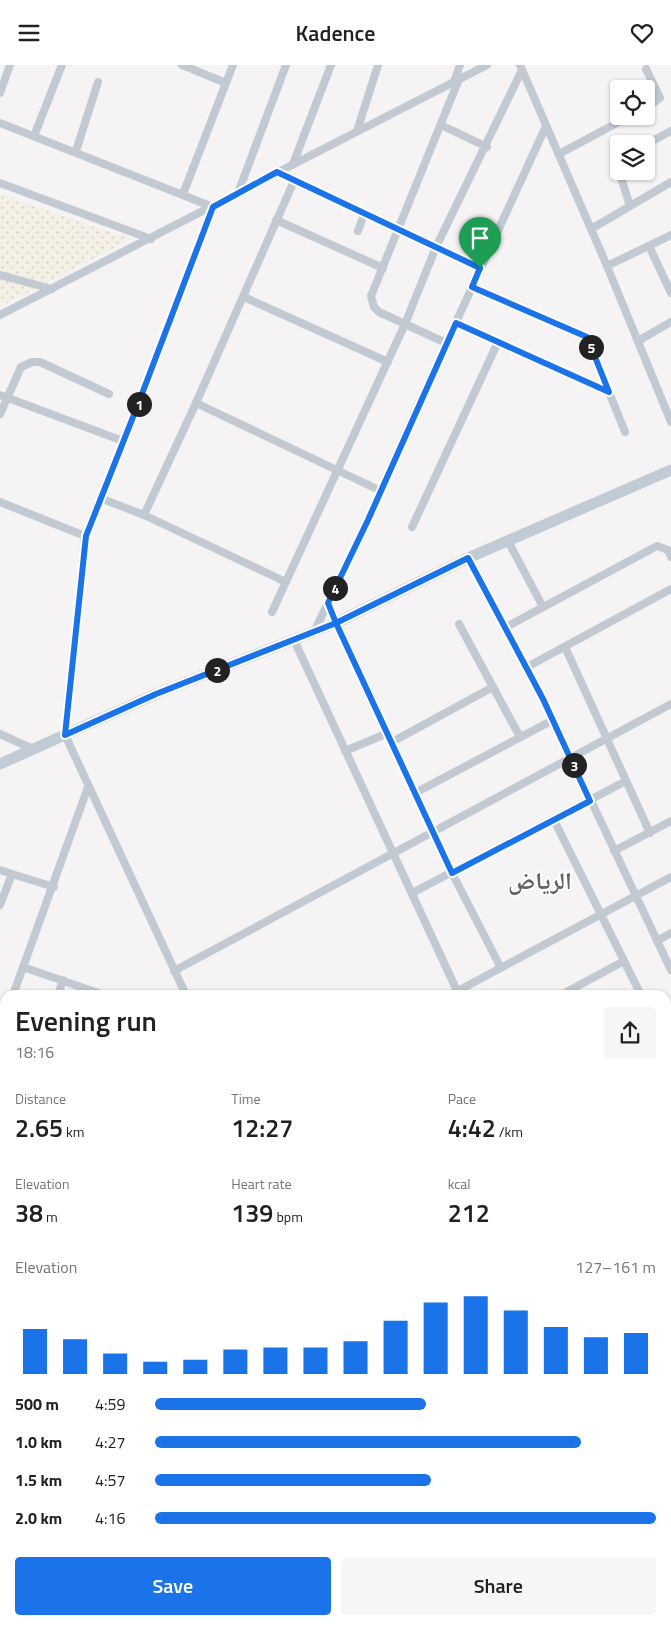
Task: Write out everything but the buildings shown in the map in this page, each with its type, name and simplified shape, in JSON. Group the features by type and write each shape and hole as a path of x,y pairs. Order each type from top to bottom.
{"street":[{"path":"0,93 4,72 10,65"},
{"path":"34,136 62,65"},
{"path":"182,65 226,83"},
{"path":"183,194 233,65"},
{"path":"238,193 286,65"},
{"path":"293,164 331,65"},
{"path":"357,131 378,65"},
{"path":"446,343 379,312 372,302 371,296 400,230 441,125 460,65"},
{"path":"0,315 488,65"},
{"path":"521,68 607,266 671,422"},
{"path":"272,612 405,325 436,247 487,147 521,68"},
{"path":"646,69 651,80"},
{"path":"76,151 98,82"},
{"path":"655,88 660,98 655,102"},
{"path":"0,123 76,151 213,207"},
{"path":"441,125 487,147"},
{"path":"559,154 613,125"},
{"path":"313,633 381,491 446,343 546,126"},
{"path":"655,139 671,131"},
{"path":"277,172 480,268"},
{"path":"622,180 630,206"},
{"path":"144,515 244,297 294,181"},
{"path":"591,229 671,182"},
{"path":"0,183 151,239"},
{"path":"184,990 65,735 86,536 213,207"},
{"path":"358,231 364,214"},
{"path":"276,220 383,268"},
{"path":"607,266 671,235"},
{"path":"649,246 671,293"},
{"path":"0,275 52,289"},
{"path":"472,287 587,337 625,432"},
{"path":"244,297 388,362"},
{"path":"638,341 671,322"},
{"path":"456,323 609,392"},
{"path":"412,527 498,342"},
{"path":"0,414 3,396 21,367 32,362 40,362 109,394"},
{"path":"3,396 123,441"},
{"path":"196,403 381,491"},
{"path":"0,764 183,683 336,623 468,558 671,469"},
{"path":"100,498 144,515 286,582"},
{"path":"0,502 86,536"},
{"path":"508,541 543,607"},
{"path":"506,627 658,546 668,550 671,557"},
{"path":"468,558 553,719 671,970"},
{"path":"527,667 671,589"},
{"path":"328,603 452,873 501,968"},
{"path":"459,624 520,737"},
{"path":"294,640 394,852 454,990"},
{"path":"565,647 650,833"},
{"path":"392,742 493,687"},
{"path":"174,971 671,704"},
{"path":"415,793 553,719"},
{"path":"345,751 388,733"},
{"path":"0,734 33,749"},
{"path":"412,893 626,781"},
{"path":"15,990 54,887 88,787"},
{"path":"554,820 638,990"},
{"path":"614,851 671,821"},
{"path":"0,870 54,887"},
{"path":"0,905 12,874"},
{"path":"463,990 671,877"},
{"path":"657,941 671,933"},
{"path":"571,990 624,961"},
{"path":"23,967 89,990"},
{"path":"60,990 63,981"}],"sand":[{"path":"0,194 131,239 0,307"}],"district":[{"name":"الرياض","path":"540,881"}],"route":[{"path":"480,268 277,172 213,207 83,544 65,735 201,675 253,657 336,623 468,558 543,699 590,801 452,873 336,623 328,603 368,520 456,323 609,392 587,337 472,287 480,268"}]}
